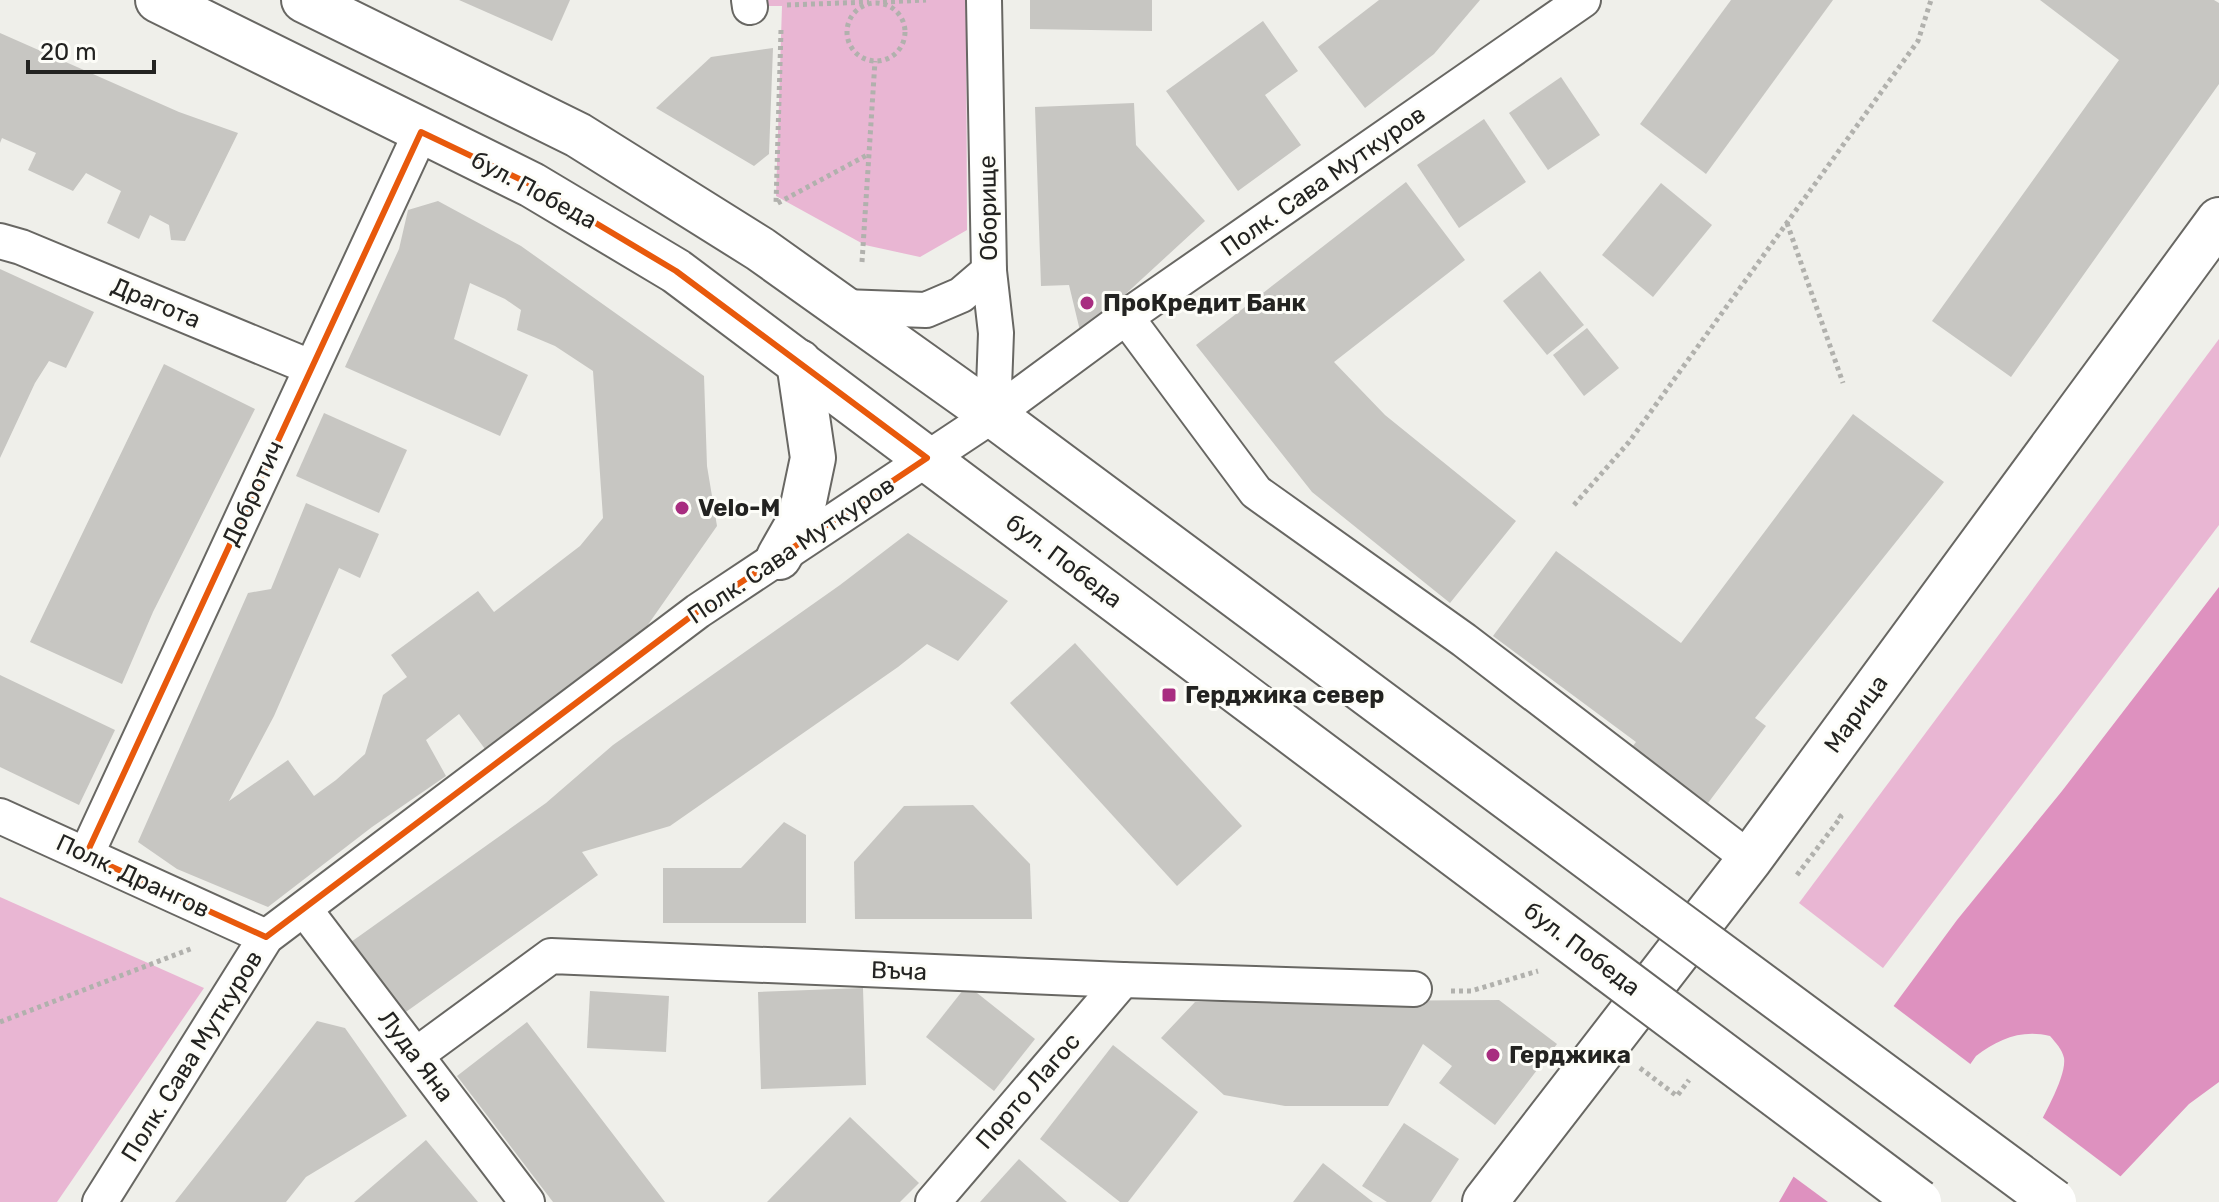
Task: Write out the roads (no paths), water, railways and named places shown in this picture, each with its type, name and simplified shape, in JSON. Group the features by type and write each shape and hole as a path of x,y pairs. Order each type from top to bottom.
{"main road":[{"name":"бул. Победа","path":"158,0 532,185 676,271 1919,1202"},
{"path":"304,0 578,135 760,249 993,415 2054,1202"},
{"name":"Марица","path":"1485,1202 1750,859 2219,220"},
{"path":"779,557 800,520 813,458 799,362"}],"street":[{"name":"Оборище","path":"984,0 989,271 996,333 993,415"},
{"name":"Полк. Сава Муткуров","path":"100,1202 256,932 305,910 698,611 993,415 1126,317 1583,0"},
{"name":"Добротич","path":"86,855 421,132"},
{"name":"Драгота","path":"0,241 310,367"},
{"path":"843,307 926,310 961,295 989,271"},
{"path":"1126,317 1256,492 1464,640 1750,859"},
{"name":"Полк. Дрангов","path":"0,816 256,932"},
{"name":"Луда Яна","path":"305,910 527,1202"},
{"name":"Въча","path":"416,1055 551,956 1414,989"},
{"name":"Порто Лагос","path":"933,1202 1123,980"}],"place":[{"name":"ПроКредит Банк","path":"1087,303"},
{"name":"Velo-M","path":"682,508"},
{"name":"Герджика север","path":"1169,695"},
{"name":"Герджика","path":"1493,1055"}]}
